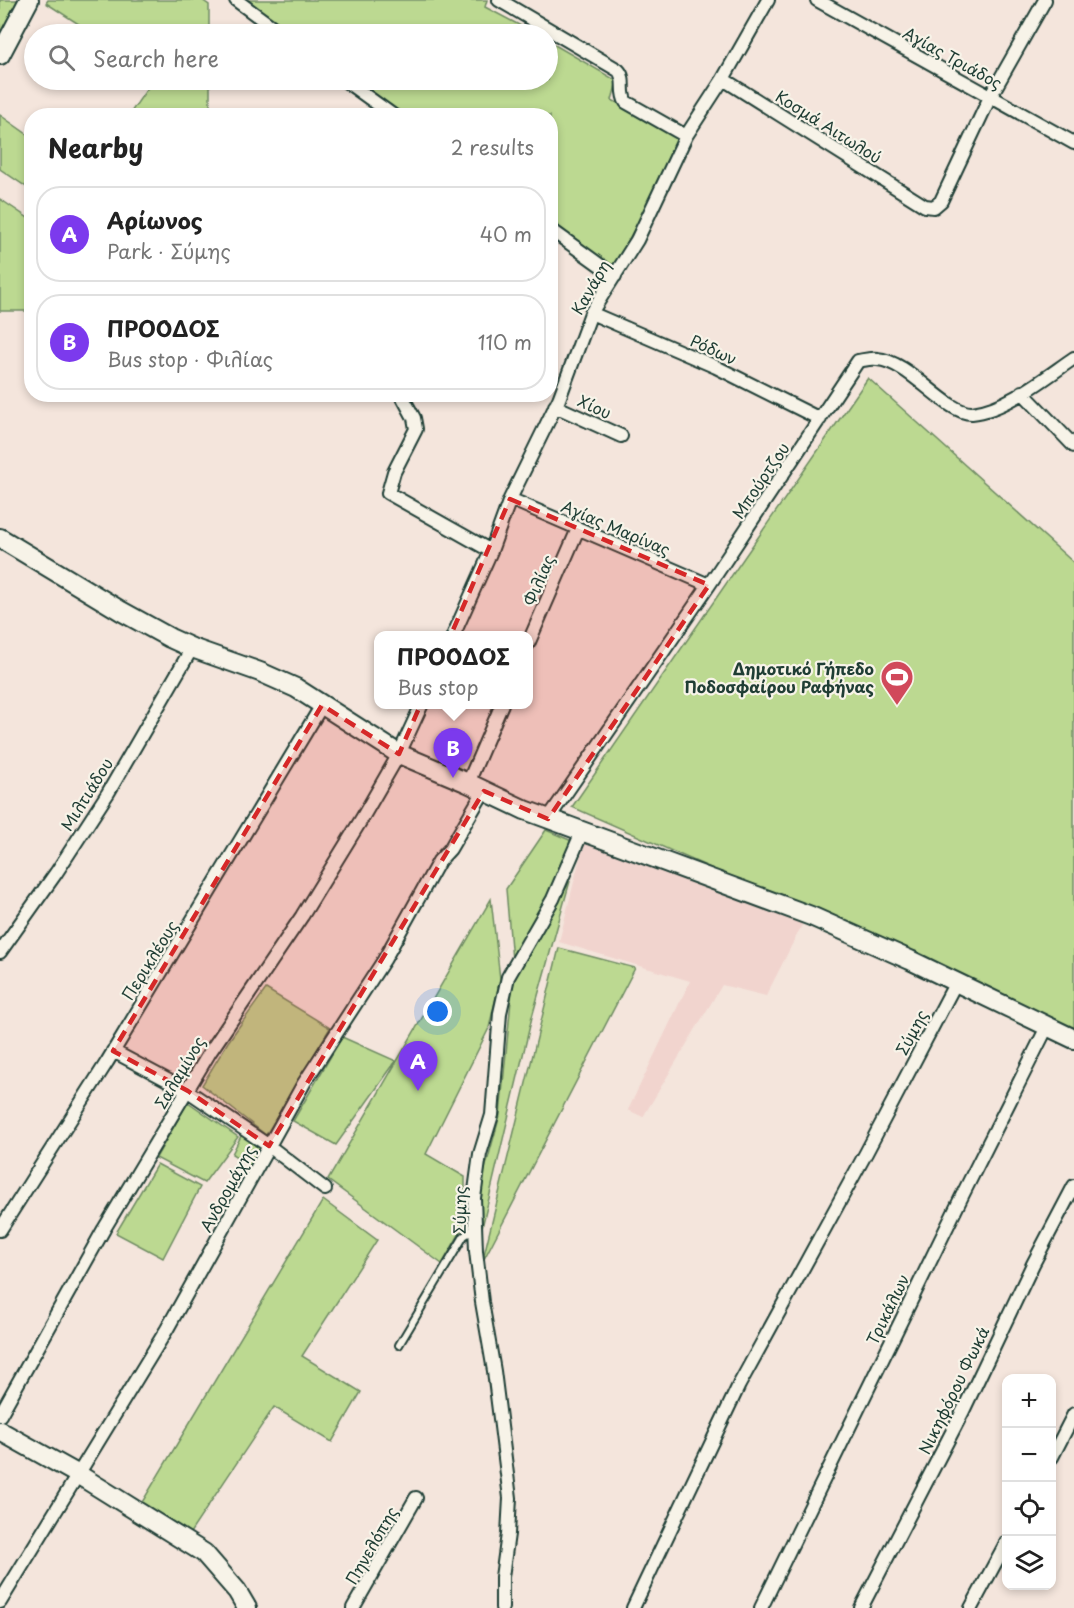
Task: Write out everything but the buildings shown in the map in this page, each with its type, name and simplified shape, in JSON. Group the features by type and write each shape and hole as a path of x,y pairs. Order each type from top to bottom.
{"street":[{"path":"0,55 29,0"},
{"path":"236,0 268,24"},
{"path":"498,0 539,24"},
{"name":"Κανάρη","path":"558,398 591,313 637,240 686,136 723,79 768,0"},
{"name":"Αγίας Τριάδος","path":"817,0 1074,143"},
{"path":"990,97 1045,0"},
{"path":"558,35 618,70 623,77 622,94 626,102 686,136"},
{"name":"Κοσμά Αιτωλού","path":"723,79 929,207 938,205 941,201 990,97"},
{"path":"358,90 383,108"},
{"path":"558,235 615,276"},
{"name":"Ρόδων","path":"591,313 716,368 820,419"},
{"name":"Μπούρτζου","path":"548,819 709,585 858,362 875,358 887,361 911,375 961,412 969,413 992,408 1022,392 1074,358"},
{"path":"1022,392 1074,446"},
{"path":"405,402 414,418 416,429 394,472 388,493 491,551"},
{"name":"Κανάρη","path":"455,631 491,551 510,499 557,402"},
{"name":"Χίου","path":"555,406 621,436"},
{"name":"Αγίας Μαρίνας","path":"510,499 709,585"},
{"name":"Φιλίας","path":"533,632 578,529"},
{"path":"0,538 121,611 192,648 278,680 304,693 399,754 417,763 548,819 811,916 910,960 955,984 1074,1039"},
{"name":"Μιλτιάδου","path":"0,952 56,873 108,793 192,648"},
{"name":"Περικλέους","path":"0,1230 113,1051 322,705"},
{"path":"399,754 420,709"},
{"path":"476,787 501,709"},
{"name":"Σαλαμίνος","path":"0,1415 104,1229 210,1052 302,916 399,754"},
{"name":"Ανδρομάχης","path":"0,1602 167,1329 304,1083 384,960 439,861 450,849 476,787"},
{"name":"Σύμης","path":"502,1608 502,1577 510,1498 494,1371 482,1302 474,1198 480,1154 492,1115 500,1013 508,977 553,899 582,832"},
{"name":"Σύμης","path":"633,1608 738,1385 866,1153 955,984"},
{"name":"Τρικάλων","path":"761,1608 885,1352 1047,1027"},
{"path":"113,1051 188,1091 269,1146 326,1190"},
{"name":"Νικηφόρου Φωκά","path":"861,1608 963,1412 1033,1264 1074,1186"},
{"path":"1056,1449 1074,1414"},
{"path":"0,1431 79,1475 204,1553 237,1591 247,1608"},
{"name":"Πηνελόπης","path":"353,1608 416,1498"},
{"path":"971,1608 1002,1550"}],"lane":[{"path":"399,1346 464,1236 475,1229"}],"highlighted area":[{"path":"510,499 709,585 548,819 484,791 269,1146 188,1091 113,1051 322,705 399,754"}],"shaded area":[{"path":"584,842 805,919 766,996 722,985 643,1117 628,1110 690,981 559,942"}],"green space":[{"path":"0,0 19,0 0,34"},
{"path":"48,0 202,0 209,5 209,24 79,24 46,3"},
{"path":"242,0 487,0 485,7 517,24 275,24"},
{"path":"558,47 617,81 612,100 684,139 613,268 558,228 558,108 391,108 365,90 558,90"},
{"path":"146,90 210,90 210,108 134,108"},
{"path":"0,115 24,132 24,185 0,169"},
{"path":"0,199 24,215 24,311 0,311"},
{"path":"868,378 1074,563 1074,1028 572,807"},
{"path":"546,830 572,841 545,904 512,960 506,889"},
{"path":"570,881 532,1017 480,1236 482,1180 500,1115 513,980"},
{"path":"491,899 500,979 489,1028 426,1154 465,1177 465,1224 442,1264 328,1180"},
{"path":"559,948 635,968 482,1263"},
{"path":"266,989 330,1028 266,1135 202,1085 228,1042"},
{"path":"342,1037 396,1061 336,1145 293,1121"},
{"path":"188,1102 238,1137 204,1183 156,1158"},
{"path":"242,1134 262,1148 251,1166 232,1154"},
{"path":"157,1164 200,1187 163,1258 116,1233"},
{"path":"323,1200 377,1240 302,1356 361,1392 332,1442 274,1407 190,1533 141,1504"}],"place":[{"name":"Δημοτικό Γήπεδο Ποδοσφαίρου Ραφήνας","path":"897,706"},
{"name":"ΠΡΟΟΔΟΣ","path":"453,778"},
{"name":"Αρίωνος","path":"418,1091"}]}
